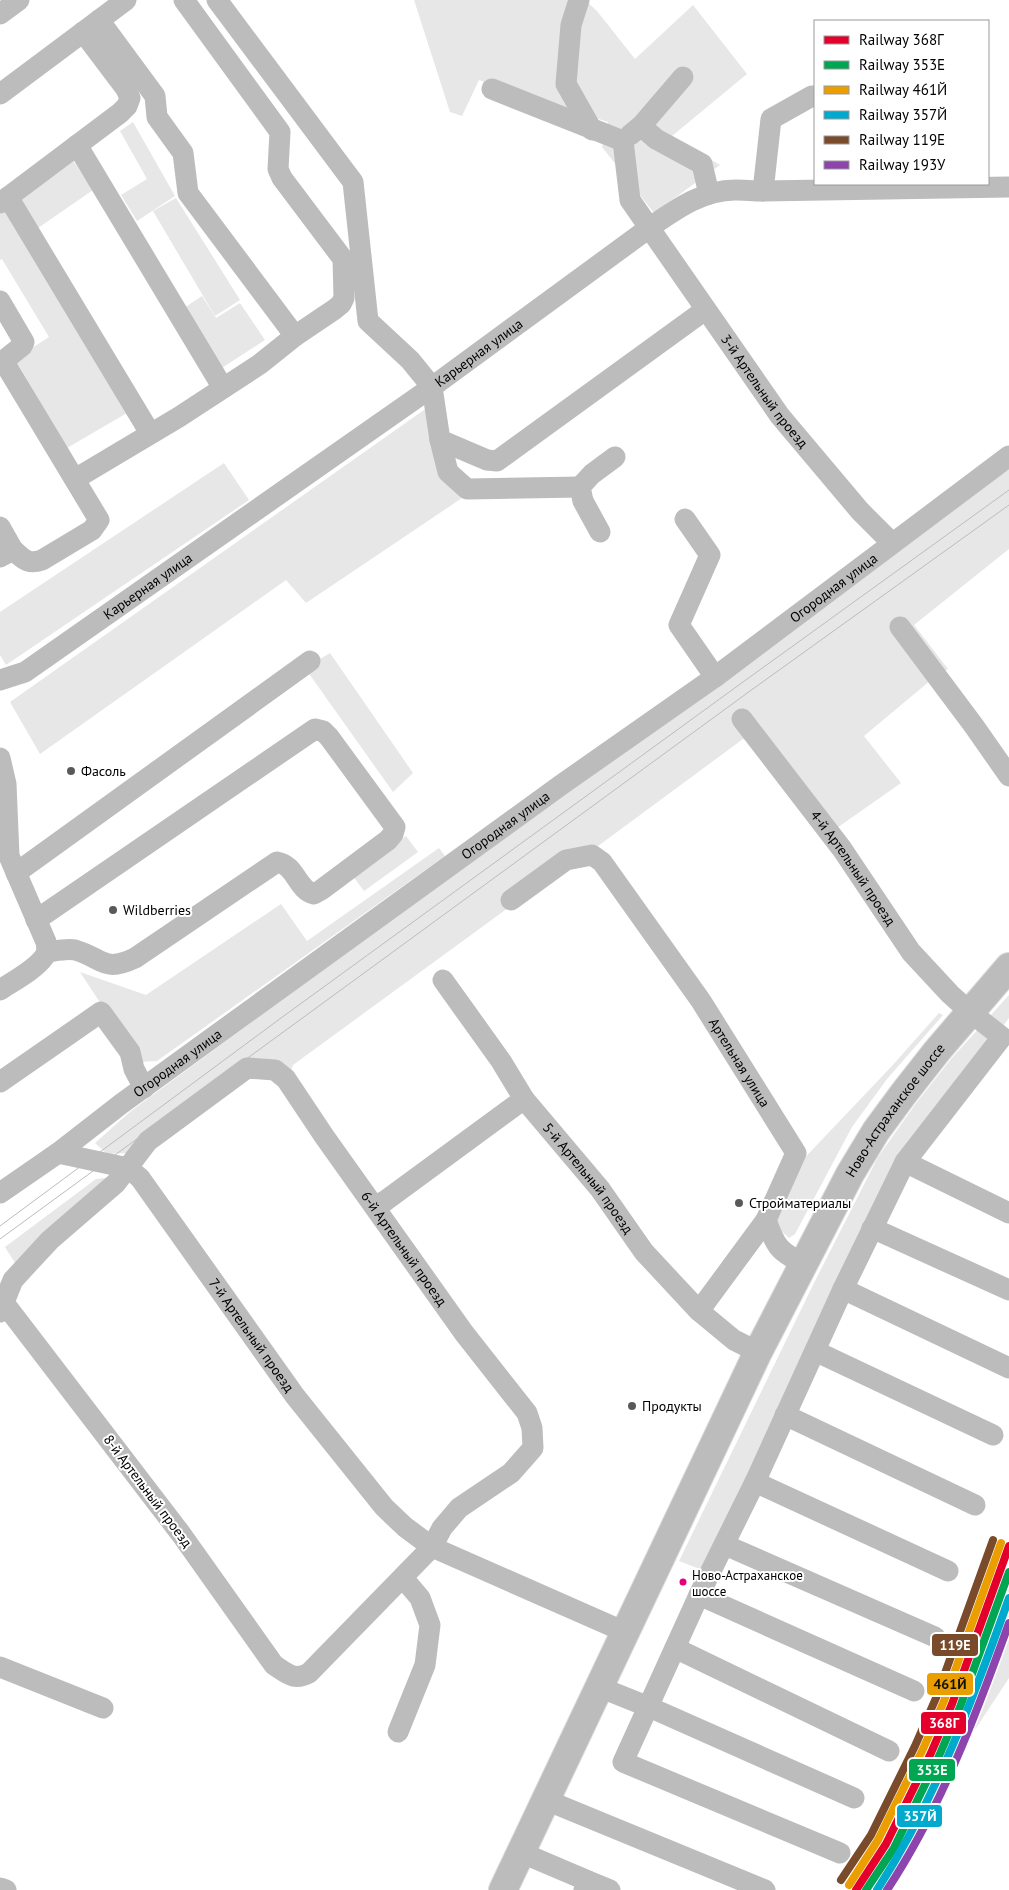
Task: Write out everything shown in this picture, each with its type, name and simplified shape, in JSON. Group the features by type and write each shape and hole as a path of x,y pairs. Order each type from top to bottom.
{"main road":[{"name":"Ново-Астраханское шоссе","path":"503,1890 758,1352 805,1265 850,1174 876,1131 937,1050 1009,967"}],"street":[{"path":"0,14 19,0"},
{"path":"0,94 126,0"},
{"path":"75,479 179,417 260,364 295,336 341,304 344,298 343,259 282,178 278,169 280,132 184,0"},
{"path":"217,0 353,182 368,320 410,360 432,388 440,440 448,472 468,489 580,487 592,474 615,458"},
{"path":"579,0 571,25 566,84 592,130"},
{"path":"91,26 126,89 130,98 127,106 4,200 150,433"},
{"path":"91,26 154,96 157,117 183,153 188,193 295,336"},
{"path":"492,88 622,141 641,126 684,78"},
{"path":"763,192 771,119 814,96"},
{"path":"641,126 656,139 702,164 709,194"},
{"name":"3-й Артельный проезд","path":"622,141 630,200 780,416 860,511 892,543"},
{"path":"77,146 223,388"},
{"name":"Карьерная улица","path":"0,680 25,672 432,388 649,228 682,206 709,194 734,190 763,192 1009,187"},
{"path":"0,301 24,342 22,346 7,358 7,367 99,520 96,526 42,560 33,563 6,554 0,527"},
{"path":"440,440 486,460 498,461 705,310"},
{"name":"Огородная улица","path":"0,1193 561,785 714,677 1009,456"},
{"path":"580,487 583,501 600,532"},
{"path":"685,519 710,555 679,625 714,677"},
{"path":"900,627 1009,776"},
{"path":"16,873 310,660"},
{"name":"4-й Артельный проезд","path":"742,719 842,849 911,952 970,1012 1005,1032"},
{"path":"36,920 315,729 323,731 329,737 395,827 393,834 388,840 314,894 307,892 290,868 284,863 278,862 135,958 123,964 112,966 102,963 74,949 47,952"},
{"path":"0,758 6,784 9,856 46,942 47,952 37,965 0,990"},
{"name":"Артельная улица","path":"510,900 566,860 592,855 602,862 696,993 796,1152 766,1220"},
{"name":"5-й Артельный проезд","path":"443,980 501,1061 524,1099 600,1189 644,1252 699,1311 734,1340 758,1352"},
{"path":"0,1082 101,1012 130,1052 134,1069 144,1088"},
{"path":"840,1853 623,1762 699,1595 755,1482 843,1289 905,1162 1005,1032"},
{"name":"6-й Артельный проезд","path":"128,1168 148,1141 247,1068 275,1070 286,1079 324,1136 464,1333 526,1414 532,1428 533,1448 511,1473 459,1508 442,1528 432,1548"},
{"path":"375,1206 386,1201 524,1099"},
{"path":"2,1307 13,1280 50,1240 116,1183 128,1168 58,1152"},
{"path":"905,1162 1009,1214"},
{"name":"7-й Артельный проезд","path":"128,1168 140,1178 295,1396 384,1507 405,1528 432,1548 625,1632"},
{"path":"766,1220 772,1238 783,1253 805,1265"},
{"path":"699,1311 766,1220"},
{"path":"872,1228 1009,1290"},
{"path":"843,1289 1009,1368"},
{"name":"8-й Артельный проезд","path":"2,1307 181,1534 274,1665 292,1676 300,1678 310,1673 403,1578"},
{"path":"815,1351 993,1435"},
{"path":"785,1415 975,1505"},
{"path":"755,1482 948,1571"},
{"path":"725,1545 935,1637"},
{"path":"398,1732 425,1665 430,1625 420,1598 403,1578 432,1548"},
{"path":"699,1595 914,1691"},
{"path":"675,1648 889,1751"},
{"path":"0,1667 103,1708"},
{"path":"599,1687 649,1707 854,1798"},
{"path":"546,1800 765,1890"},
{"path":"520,1852 586,1886 610,1890"},
{"path":"0,1888 6,1890"}],"shaded area":[{"path":"414,0 585,0 597,11 635,59 693,5 747,74 672,136 720,165 654,213 602,147 608,122 479,80 462,116 450,112"},
{"path":"133,122 175,196 137,221 121,195 147,179 120,131"},
{"path":"72,159 93,190 38,228 17,196"},
{"path":"176,198 240,300 215,316 153,211"},
{"path":"7,204 127,413 67,448 15,359 49,337 2,259 0,260 0,209"},
{"path":"202,296 216,318 240,303 265,340 222,368 184,308"},
{"path":"431,405 465,496 306,603 286,580 40,754 10,702"},
{"path":"224,463 249,500 6,665 0,655 0,612"},
{"path":"1009,465 1009,549 914,625 948,669 931,680 864,736 901,783 824,837 752,743 743,739 594,849 512,905 293,1065 289,1077 272,1064 128,1153 107,1154 95,1143 131,1111"},
{"path":"330,653 413,773 393,792 305,668"},
{"path":"406,836 418,852 364,891 352,875"},
{"path":"439,848 445,856 157,1061 139,1062 80,972 146,995 281,904 307,941"},
{"path":"1009,995 1009,1018 898,1164 705,1571 679,1561 814,1283 878,1157 917,1102 951,1059"},
{"path":"939,1013 943,1015 887,1079 852,1127 795,1234 789,1238 777,1227 774,1213 795,1168 891,1067"},
{"path":"106,1178 15,1263 5,1247 96,1179"},
{"path":"1009,1585 1009,1678 924,1807 919,1805 972,1693"}],"tram line":[{"path":"0,1226 281,1018 1009,490"},
{"path":"0,1239 750,691 1009,505"}],"rail line":[{"name":"119Е","path":"841,1880 871,1835 915,1746 936,1698 993,1540"},
{"name":"461Й","path":"849,1885 878,1840 923,1749 944,1701 1001,1543"},
{"name":"368Г","path":"856,1890 886,1844 931,1753 952,1704 1009,1546"},
{"name":"353Е","path":"866,1890 894,1848 939,1756 960,1707 1009,1572"},
{"name":"357Й","path":"877,1890 917,1820 952,1748 1009,1598"},
{"name":"193У","path":"887,1890 941,1794 984,1692 1009,1623"}],"place":[{"name":"Фасоль","path":"71,771"},
{"name":"Wildberries","path":"113,910"},
{"name":"Стройматериалы","path":"739,1203"},
{"name":"Продукты","path":"632,1406"},
{"name":"Ново-Астраханское шоссе","path":"683,1582"}]}
